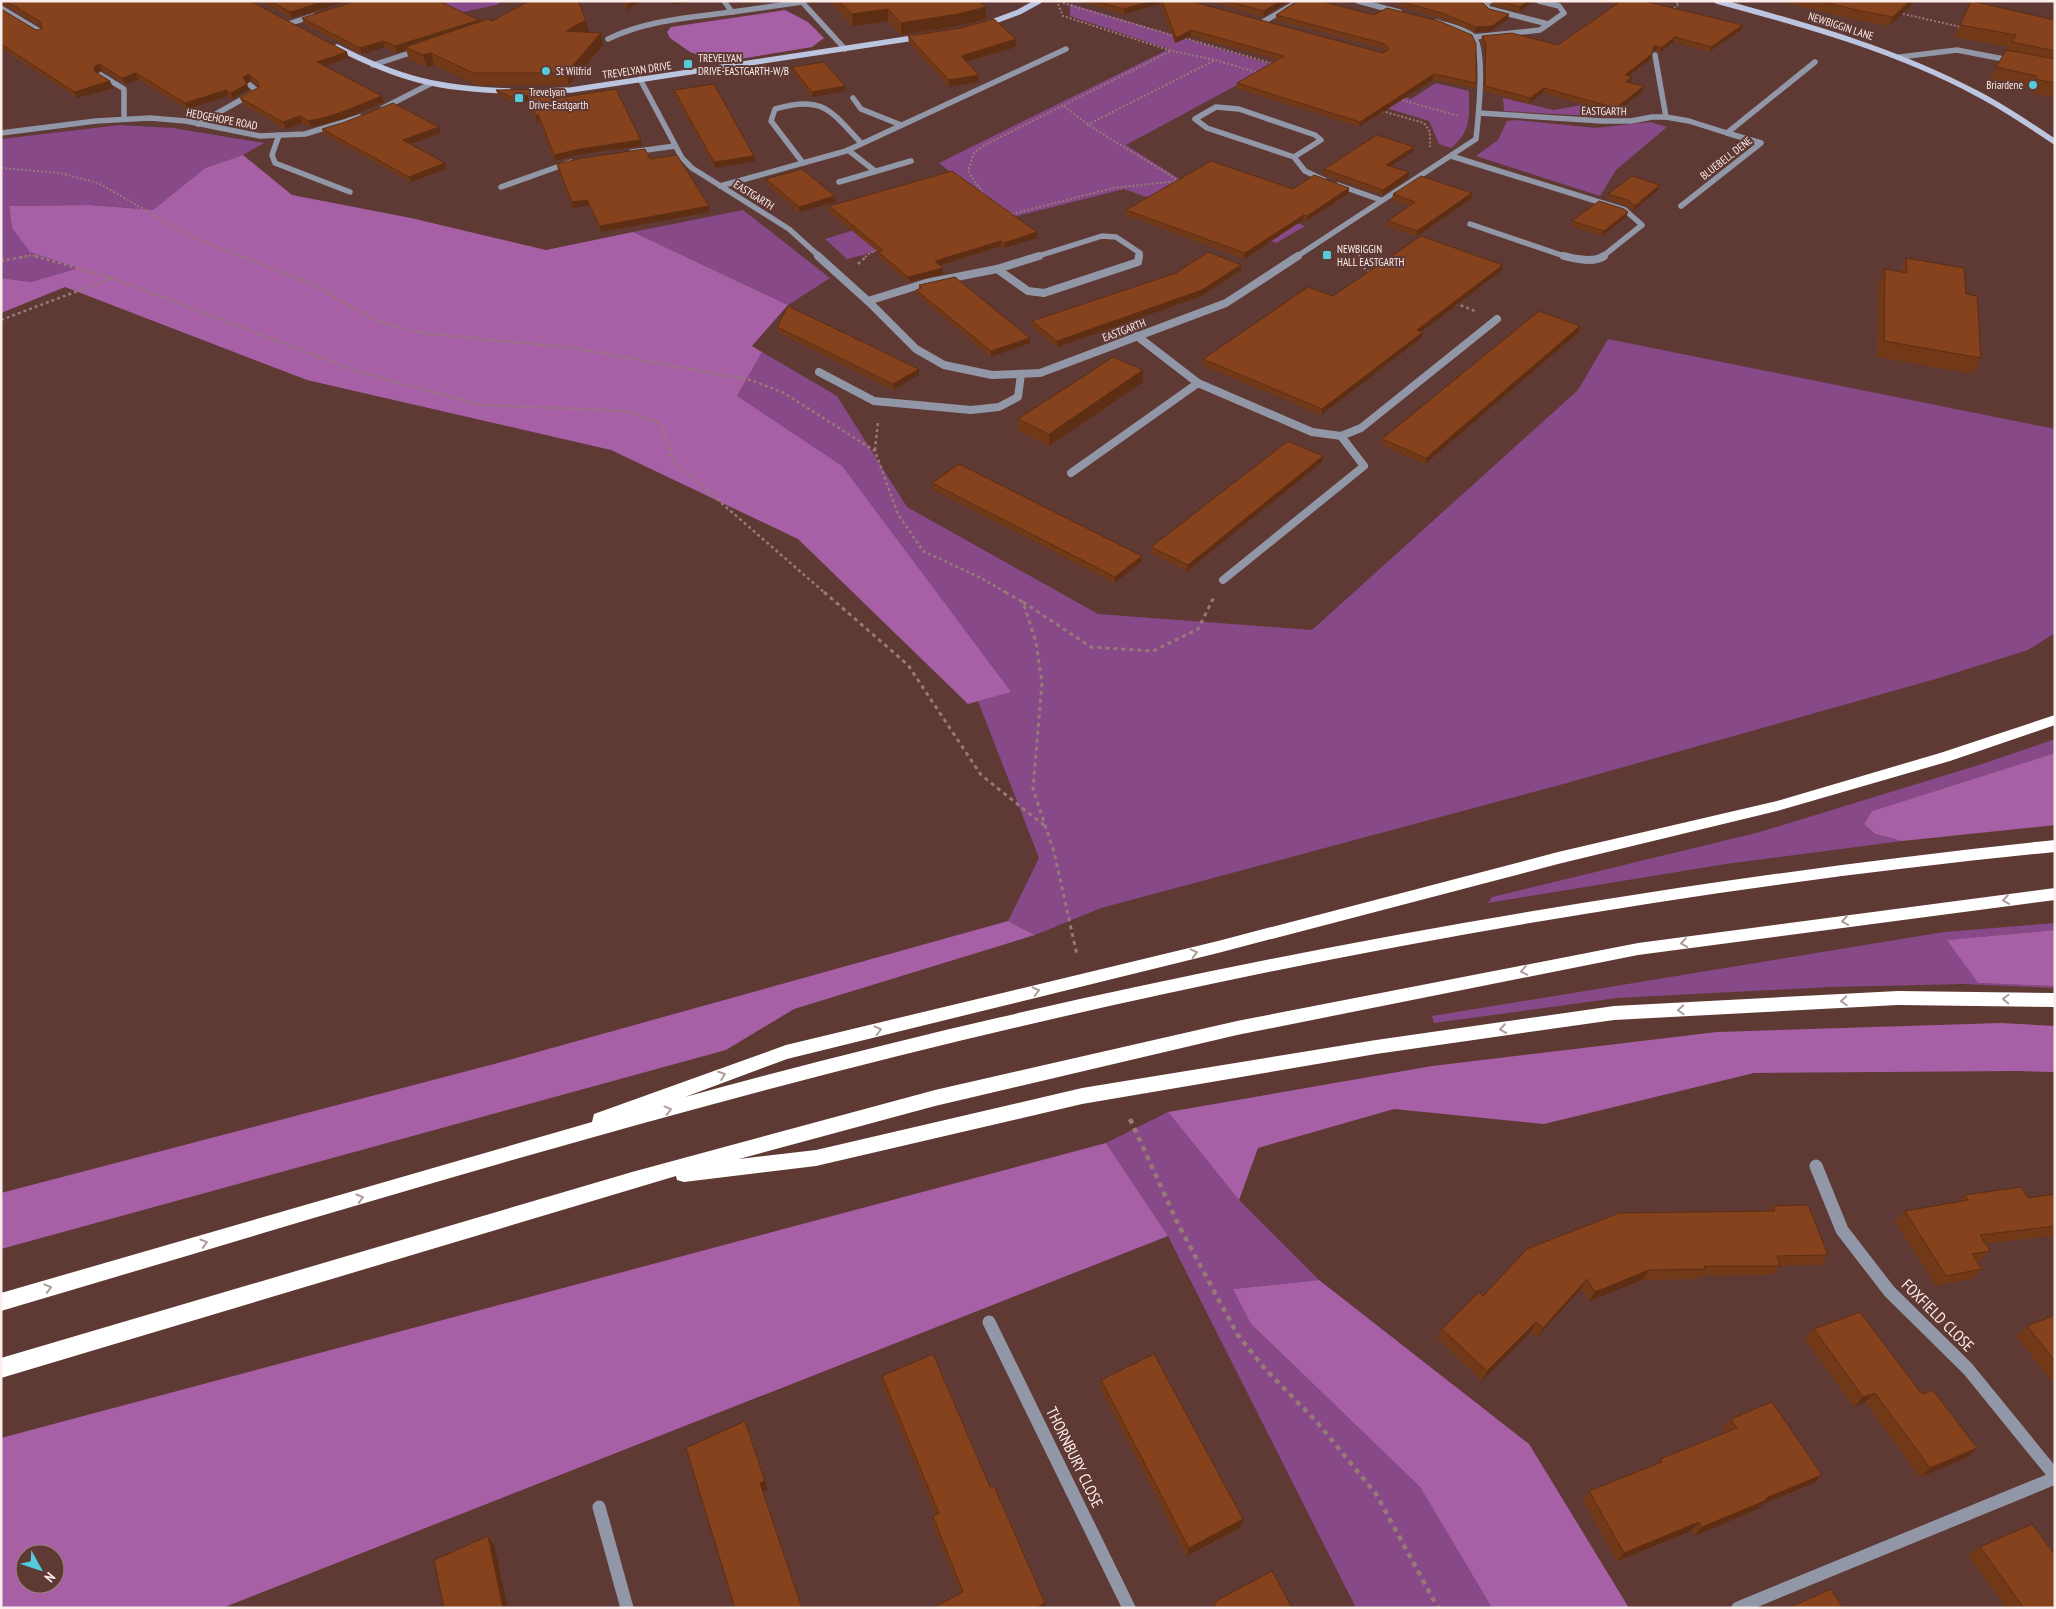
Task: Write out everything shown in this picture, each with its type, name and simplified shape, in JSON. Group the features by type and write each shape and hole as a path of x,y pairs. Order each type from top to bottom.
{"highway":[{"path":"496,1158 786,1052 1218,947 1558,858 1777,806 1945,756 2055,720"},
{"path":"1,1302 496,1158 834,1066 1097,1002 1338,952 1512,920 1724,887 1959,854 2055,846"},
{"path":"1,1368 632,1180 935,1098 1237,1028 1638,949 2055,894"},
{"path":"632,1180 816,1158 1082,1096 1376,1046 1614,1014 1898,998 2055,1000"}],"street":[{"path":"724,1 732,12"},
{"path":"975,27 1019,12 1039,1"},
{"path":"1263,22 1299,1"},
{"path":"1358,1 1405,13"},
{"path":"1490,1 1484,4 1490,10 1548,24"},
{"path":"1431,20 1459,29 1474,37 1540,30 1564,12 1558,6 1539,1"},
{"name":"NEWBIGGIN LANE","path":"1717,1 1803,24 1900,57 1999,104 2055,142"},
{"path":"608,39 640,27 802,2 845,49"},
{"path":"1,8 41,32"},
{"path":"290,23 315,15"},
{"path":"282,19 299,27"},
{"path":"1253,19 1272,24"},
{"name":"TREVELYAN DRIVE","path":"542,91 571,90 931,36"},
{"name":"EASTGARTH","path":"640,79 682,158 720,186 789,229 868,301 916,349 944,365 992,375 1021,374 1040,373 1226,303 1476,139 1480,48 1474,37"},
{"path":"332,44 373,65 406,78 430,84 515,92"},
{"path":"373,65 422,49"},
{"name":"EASTGARTH","path":"720,186 848,150 1066,50"},
{"name":"NEWBIGGIN LANE","path":"1900,57 1957,50 2026,63"},
{"path":"1655,55 1666,117"},
{"name":"BLUEBELL DENE","path":"1727,132 1815,62"},
{"path":"101,75 124,89 124,118"},
{"path":"375,112 430,84"},
{"path":"198,124 257,91 250,85"},
{"path":"853,98 861,109 901,125"},
{"path":"803,163 771,120 775,109 792,104 816,102 828,109 861,144"},
{"path":"1294,157 1321,140 1315,135 1239,109 1216,107 1195,119 1207,128 1294,157 1305,171 1326,181 1381,200"},
{"name":"EASTGARTH","path":"1478,113 1602,121 1631,121 1652,117 1666,117 1689,121 1727,132"},
{"name":"HEDGEHOPE ROAD","path":"1,133 124,118 150,118 198,124 260,136 305,134 366,116"},
{"name":"BLUEBELL DENE","path":"1681,206 1761,143 1727,132"},
{"path":"278,135 272,155 275,163 350,192"},
{"path":"628,152 675,146"},
{"path":"848,150 875,171"},
{"path":"1451,156 1625,210 1642,225 1600,259 1573,259 1470,224"},
{"path":"501,187 557,165 582,159"},
{"path":"839,182 911,161"},
{"path":"868,301 926,283 997,269 1102,236 1116,237 1140,252 1138,262 1044,293 1028,291 997,269"},
{"path":"1137,336 1198,383 1312,432 1341,436 1362,428 1497,318"},
{"path":"819,372 874,401 971,410 999,407 1018,397 1021,374"},
{"path":"1071,473 1198,383"},
{"path":"1223,580 1364,466 1341,436"},
{"name":"FOXFIELD CLOSE","path":"1738,1608 2055,1477 1968,1369 1889,1291 1842,1230 1816,1166"},
{"name":"THORNBURY CLOSE","path":"989,1322 1129,1608"},
{"path":"599,1507 627,1608"}],"path":[{"path":"1060,5 1067,1"},
{"path":"1666,14 1679,4 1674,1"},
{"path":"1063,3 1278,65"},
{"path":"1891,12 1964,27"},
{"path":"990,202 968,171 974,152 982,146 1172,51"},
{"path":"1087,125 1215,60"},
{"path":"1397,99 1478,122"},
{"path":"1064,106 1087,125 1149,161 1178,181 1186,184"},
{"path":"1,168 60,173 98,183 192,237 310,283 377,320 422,333 574,348 751,380 784,393 875,451"},
{"path":"1000,217 1113,188 1178,181"},
{"path":"1326,236 1357,251 1366,271 1376,274"},
{"path":"843,279 873,250 882,247"},
{"path":"1,261 32,256 112,278 359,372 481,405 627,411 661,424 673,462 908,665 981,774 1045,826"},
{"path":"1,320 112,278"},
{"path":"1450,302 1497,318"},
{"path":"879,401 875,451 898,514 923,551 981,578 1023,602 1091,647 1153,651 1198,629 1223,580"},
{"path":"1023,602 1036,642 1042,682 1033,789 1054,852 1078,955"},
{"path":"1130,1119 1179,1226 1237,1334 1265,1370 1316,1421 1376,1494 1438,1608"}],"shaded area":[{"path":"434,1 504,1 496,5 459,13"},
{"path":"1070,4 1274,65 1411,99 1436,83 1469,91 1469,116 1466,129 1458,142 1451,148 1439,144 1429,121 1263,71 1126,145 1181,180 1305,226 1276,243 1124,189 847,259 825,239 976,192 939,163 1169,49 1070,16"},
{"path":"785,10 808,22 824,38 812,47 734,60 713,60 690,52 670,38 667,32 671,27"},
{"path":"1503,98 1554,110 1582,105 1621,115 1607,117 1504,111"},
{"path":"1516,120 1596,128 1650,122 1667,127 1616,170 1600,196 1476,156 1498,140 1507,121"},
{"path":"120,125 173,128 264,143 243,155 205,168 153,210 90,205 9,206 12,228 80,268 31,282 1,278 1,139"},
{"path":"243,155 292,195 411,218 546,250 633,232 788,305 752,346 762,352 737,396 842,466 1011,692 968,704 798,539 611,450 307,380 65,287 1,313 1,278 31,282 79,268 30,252 12,228 9,206 90,205 153,210 205,168"},
{"path":"743,210 830,278 788,305 633,232"},
{"path":"1608,339 2055,429 2055,633 2028,650 1939,678 1567,783 1101,908 1035,935 1008,921 1039,858 978,701 1010,692 737,396 762,352 837,396 907,507 1098,614 1312,630 1578,390"},
{"path":"2055,739 2055,753 1872,811 1864,824 1875,834 1902,841 1726,864 1488,903 1492,897 1760,832 1982,764"},
{"path":"2055,753 2055,825 1902,841 1875,834 1864,824 1872,811"},
{"path":"1008,921 1035,935 794,1009 726,1050 1,1249 1,1193 498,1063"},
{"path":"2055,923 2055,930 1948,940 1978,983 2055,986 2055,988 1964,984 1829,987 1617,998 1434,1023 1432,1016 1944,932"},
{"path":"2055,930 2055,986 1978,983 1947,940"},
{"path":"2001,1023 2055,1026 2055,1072 1754,1073 1544,1124 1394,1109 1258,1148 1239,1200 1168,1112 1432,1066 1717,1032"},
{"path":"1168,1112 1239,1200 1319,1280 1234,1289 1251,1324 1420,1487 1492,1608 1356,1608 1168,1236 1106,1143"},
{"path":"1106,1143 1168,1236 222,1608 1,1608 1,1438"},
{"path":"1319,1280 1529,1444 1629,1608 1492,1608 1420,1487 1251,1324 1233,1289"}],"building":[{"path":"6,1 250,1 347,52 317,62 382,96 319,119 308,121 300,116 283,122 240,98 259,87 258,82 249,74 243,77 247,84 231,93 226,90 185,103 136,73 122,78 99,64 95,66 94,71 110,81 74,92 1,44 1,9 36,30 42,29 41,22"},
{"path":"270,1 326,1 290,12"},
{"path":"356,1 439,1 479,20 395,46 383,41 360,48 302,18"},
{"path":"529,1 578,1 586,20 566,31 601,33 566,73 473,73 431,53 423,55 405,47 488,19 492,21"},
{"path":"625,1 633,1 627,5"},
{"path":"839,1 979,1 986,7 958,14 901,23 888,9 852,14"},
{"path":"1095,1 1151,1 1124,9"},
{"path":"1162,1 1190,1 1383,53 1388,50 1385,44 1276,15 1297,1 1320,1 1374,15 1387,8 1439,21 1472,35 1476,44 1476,83 1434,74 1360,122 1237,83 1284,56 1191,30 1176,38"},
{"path":"1226,1 1281,1 1264,11"},
{"path":"1398,1 1482,1 1489,9 1509,14 1492,26 1476,27 1442,13"},
{"path":"1498,1 1528,1 1520,7"},
{"path":"1621,1 1644,1 1743,25 1711,47 1675,37 1661,48 1654,46 1652,54 1625,75 1632,77 1626,82 1644,86 1616,108 1544,88 1530,98 1485,86 1486,43 1482,36 1512,33 1558,45"},
{"path":"1818,1 1910,1 1893,17"},
{"path":"1971,1 2055,20 2055,51 2012,42 2016,35 1960,25"},
{"path":"994,19 1016,39 961,56 979,75 949,80 908,36 960,28"},
{"path":"2006,50 2055,59 2055,83 2035,79 2037,76 1996,67"},
{"path":"824,62 845,86 812,92 792,67"},
{"path":"714,84 754,156 714,162 674,90"},
{"path":"560,89 552,99 616,89 641,140 554,155 538,114 536,117 527,95 516,99 496,90"},
{"path":"393,103 439,127 403,140 445,163 409,177 322,129"},
{"path":"1377,135 1414,147 1386,165 1409,172 1383,190 1324,169"},
{"path":"645,149 650,159 677,155 709,206 600,226 587,200 572,202 557,164 582,158"},
{"path":"1211,161 1293,189 1314,175 1349,188 1245,253 1126,210"},
{"path":"802,169 835,196 799,207 766,179"},
{"path":"952,171 1037,232 1004,243 1001,241 935,261 943,268 908,277 878,252 883,250 829,206"},
{"path":"1421,176 1472,193 1417,231 1388,221 1415,202 1393,194"},
{"path":"1632,176 1660,185 1635,206 1628,200 1608,194"},
{"path":"1599,201 1628,212 1604,231 1572,221"},
{"path":"1421,236 1503,265 1417,330 1423,332 1322,409 1203,359 1308,287 1333,296"},
{"path":"1208,252 1241,265 1202,290 1057,341 1032,321 1176,273"},
{"path":"1906,258 1964,268 1966,294 1977,296 1981,358 1884,341 1885,269 1907,273"},
{"path":"955,277 1030,338 991,351 916,290 922,288 919,285"},
{"path":"788,306 919,369 893,384 777,327"},
{"path":"1539,311 1580,326 1426,458 1382,439"},
{"path":"1113,357 1143,370 1049,434 1018,419"},
{"path":"1288,441 1323,456 1188,565 1151,547"},
{"path":"959,464 1142,556 1115,577 932,483"},
{"path":"2021,1187 2028,1198 2055,1194 2055,1226 1980,1235 1990,1251 1972,1254 1982,1269 1946,1276 1905,1211 1968,1200 1965,1195"},
{"path":"1808,1205 1828,1255 1777,1256 1780,1266 1704,1266 1705,1269 1649,1270 1595,1292 1587,1279 1543,1328 1536,1322 1487,1371 1442,1329 1479,1292 1483,1296 1527,1249 1619,1213 1775,1211 1773,1206"},
{"path":"1860,1312 1922,1394 1933,1390 1977,1448 1930,1468 1875,1393 1863,1397 1814,1329"},
{"path":"2055,1315 2055,1361 2027,1326"},
{"path":"933,1354 990,1487 994,1486 1045,1603 1036,1608 932,1608 963,1592 933,1516 939,1513 882,1376"},
{"path":"1154,1354 1243,1519 1189,1548 1101,1380"},
{"path":"1772,1402 1822,1475 1702,1527 1699,1522 1624,1553 1589,1491 1662,1462 1660,1459 1737,1428 1731,1419"},
{"path":"745,1421 765,1481 760,1483 802,1608 735,1608 686,1448"},
{"path":"2032,1524 2055,1555 2055,1608 2024,1608 1980,1547"},
{"path":"488,1536 503,1608 444,1608 434,1560"},
{"path":"1272,1571 1292,1608 1216,1608 1214,1602"},
{"path":"1831,1589 1843,1608 1788,1608"}],"place":[{"name":"TREVELYAN DRIVE-EASTGARTH-W/B","path":"688,64"},
{"name":"St Wilfrid","path":"546,71"},
{"name":"Briardene","path":"2033,85"},
{"name":"Trevelyan Drive-Eastgarth","path":"519,98"},
{"name":"NEWBIGGIN HALL EASTGARTH","path":"1327,255"}]}
